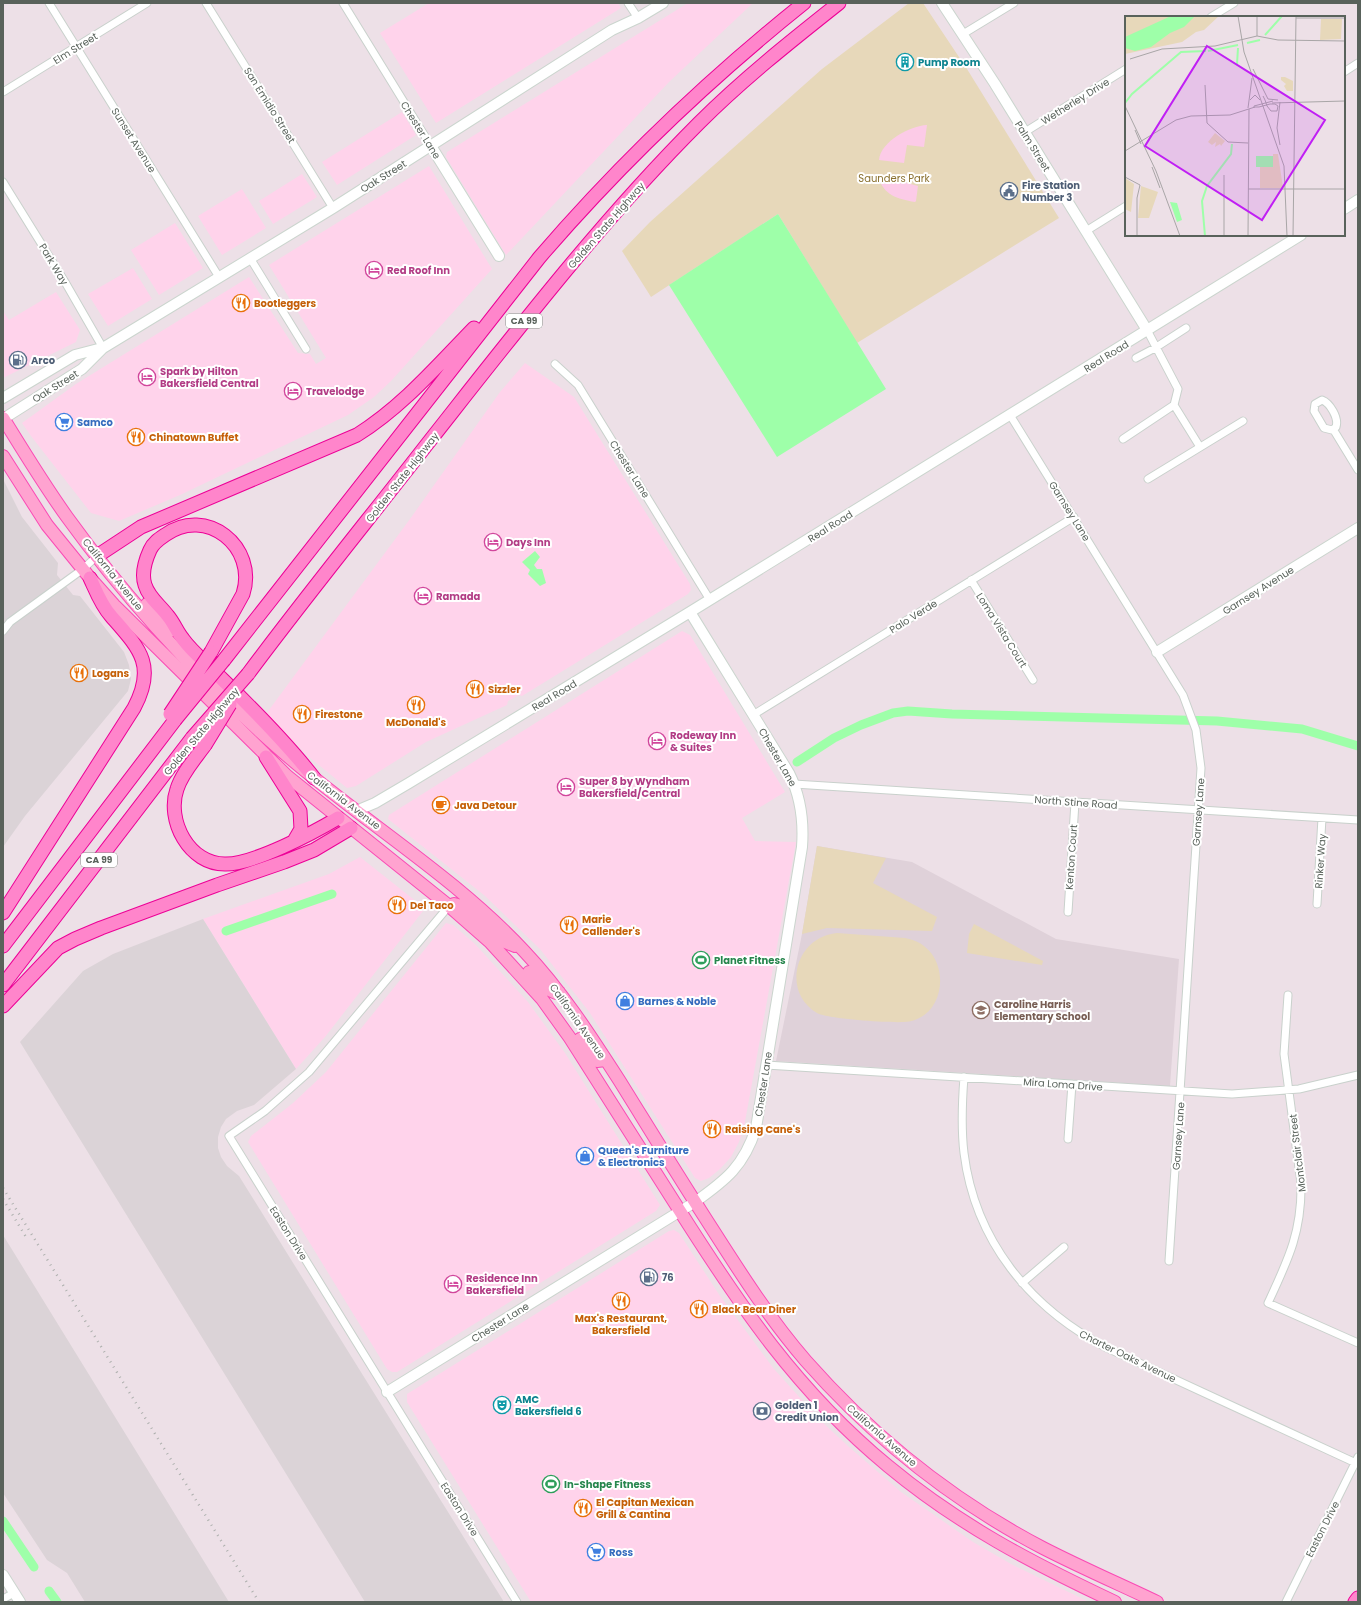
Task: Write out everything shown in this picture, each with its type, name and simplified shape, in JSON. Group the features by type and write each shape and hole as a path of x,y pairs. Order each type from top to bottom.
{"highway":[{"name":"CA 99","path":"3,946 141,763 173,717 224,660 515,287 571,219 611,177 736,60 804,3"},
{"name":"Golden State Highway","path":"4,984 192,738 248,674 285,624 508,342 571,265 654,171 700,122 748,77 839,3"},
{"path":"97,556 141,527 340,444 372,425 404,399 515,287"},
{"path":"173,717 211,652 240,602 246,584 246,573 240,553 231,540 220,531 199,525 178,527 152,546 143,569 144,584 147,591 174,623 183,640 274,730 314,778"},
{"path":"3,913 134,708 144,687 144,668 139,650 102,603 86,574"},
{"path":"248,674 205,746 181,778 174,799 174,812 176,824 187,844 203,857 225,865 256,857 294,841 338,818"},
{"path":"266,757 300,811 301,829 294,841"},
{"path":"3,1006 58,948 76,939 188,895 284,862 314,850 351,828"},
{"path":"1355,1602 1358,1598"}],"main road":[{"name":"California Avenue","path":"3,419 57,502 97,556 156,626 226,700 314,778 465,895 523,950 559,992 606,1060 745,1280 805,1360 844,1402 909,1460 952,1492 991,1517 1040,1546 1157,1602"},
{"name":"California Avenue","path":"3,456 40,514 86,574 114,605 266,757 300,789 449,906 505,957 552,1012 723,1280 756,1326 818,1401 873,1454 942,1508 1020,1556 1115,1602"},
{"path":"118,581 136,593 183,640"},
{"path":"338,818 356,811"},
{"path":"351,828 356,811"},
{"path":"449,906 454,904 462,906 503,941 523,950"},
{"path":"505,957 517,960 548,991 556,993 559,992"},
{"path":"552,1012 565,1017 597,1061 606,1060"},
{"path":"818,1401 833,1397 844,1402"}],"street":[{"name":"Sunset Avenue","path":"49,3 219,277"},
{"name":"Elm Street","path":"3,92 147,3"},
{"name":"San Emidio Street","path":"206,3 333,208"},
{"name":"Chester Lane","path":"343,3 499,256"},
{"path":"628,3 638,18"},
{"name":"Oak Street","path":"3,419 82,370 103,348 333,208 612,30 638,18 663,3"},
{"name":"Palm Street","path":"942,3 1025,132 1147,330"},
{"path":"963,34 1014,3"},
{"path":"1213,16 1234,3"},
{"path":"1345,71 1358,63"},
{"name":"Wetherley Drive","path":"1025,132 1125,71"},
{"name":"Park Way","path":"3,182 65,282 103,348"},
{"path":"1345,208 1358,200"},
{"path":"1086,231 1125,207"},
{"name":"Real Road","path":"356,811 375,803 409,783 710,600 1299,236"},
{"path":"250,258 306,349"},
{"path":"1136,358 1155,348 1186,328"},
{"path":"1123,439 1174,405 1178,389 1155,348 1147,330"},
{"name":"Oak Street","path":"3,398 74,355 103,348"},
{"name":"Chester Lane","path":"555,364 578,385 710,600"},
{"path":"1174,405 1200,447"},
{"name":"Garnsey Lane","path":"1010,415 1183,695 1191,712 1196,730 1201,768 1170,1261"},
{"path":"1148,479 1243,421"},
{"path":"1333,429 1358,470"},
{"name":"Palo Verde","path":"753,715 1074,517"},
{"name":"Garnsey Avenue","path":"1157,652 1358,528"},
{"path":"3,631 10,622 86,574 97,556"},
{"name":"Loma Vista Court","path":"971,580 1033,680"},
{"name":"Chester Lane","path":"387,1392 680,1212 727,1179 746,1155 756,1128 802,847 802,815 794,784 690,612"},
{"name":"North Stine Road","path":"794,784 1358,820"},
{"name":"Kenton Court","path":"1068,912 1075,802"},
{"name":"Rinker Way","path":"1317,904 1322,818"},
{"name":"Easton Drive","path":"449,906 309,1072 265,1111 229,1136 517,1602"},
{"name":"Montclair Street","path":"1288,995 1284,1054 1301,1183 1300,1221 1291,1252 1268,1303 1358,1343"},
{"name":"Mira Loma Drive","path":"766,1065 1180,1092 1232,1094 1289,1090 1328,1083 1358,1074"},
{"name":"Charter Oaks Avenue","path":"964,1078 962,1137 972,1190 989,1234 1002,1256 1022,1283 1055,1315 1087,1338 1357,1461"},
{"path":"1068,1139 1072,1084"},
{"path":"1022,1283 1064,1247"},
{"name":"Easton Drive","path":"1286,1602 1357,1461"},
{"path":"3,1575 20,1602"},
{"path":"3,1599 14,1592"}],"shaded area":[{"path":"429,3 618,3 621,8 436,123 380,33"},
{"path":"688,3 753,3 669,82 506,255 446,157 447,152"},
{"path":"402,112 416,135 337,185 322,162"},
{"path":"429,166 492,269 391,381 374,397 348,415 180,495 119,521 91,513 22,423 76,384 249,277 298,353 310,354 316,364 326,358 269,265"},
{"path":"302,174 317,197 273,224 259,201"},
{"path":"242,189 266,228 222,255 198,216"},
{"path":"778,214 886,389 777,457 669,285"},
{"path":"175,223 203,268 159,295 131,250"},
{"path":"133,268 152,299 108,326 88,294"},
{"path":"56,292 80,330 76,342 3,378 3,311 9,320"},
{"path":"525,363 574,397 690,584 691,590 688,594 522,696 519,695 508,701 507,705 426,742 356,786 347,788 309,757 266,714 410,519 500,392"},
{"path":"3,479 22,517 58,563 57,575 73,595 80,596 124,652 129,665 131,679 128,691 25,816 3,847"},
{"path":"535,551 540,557 534,565 537,569 542,569 546,583 540,586 528,574 530,570 522,562"},
{"path":"682,631 690,635 785,792 742,818 755,841 796,842 744,1127 739,1142 731,1157 709,1178 701,1181 695,1178 590,1013 540,949 484,895 388,819 389,815"},
{"name":"Caroline Harris Elementary School","path":"817,846 912,862 1056,939 1179,959 1170,1086 776,1061 802,934"},
{"path":"360,857 422,906 423,911 325,1037 296,1069 203,919 329,874"},
{"path":"203,919 296,1069 254,1105 237,1111 226,1119 221,1127 218,1137 218,1148 221,1157 227,1166 239,1176 504,1602 365,1602 20,1042 83,971 113,954"},
{"path":"446,923 453,925 475,944 528,1002 565,1053 660,1205 656,1211 397,1372 392,1372 387,1369 248,1142 251,1136 293,1103 326,1072"},
{"path":"674,1230 679,1233 720,1296 774,1369 821,1421 849,1447 901,1492 973,1542 1011,1564 1089,1602 531,1602 407,1402 407,1394 669,1231"},
{"path":"3,1235 229,1602 85,1602 67,1573 47,1560 3,1493"}],"green space":[{"name":"Saunders Park","path":"909,3 923,3 967,69 1059,218 857,343 778,214 651,297 622,251 650,222 822,69"},
{"path":"817,846 886,858 873,883 937,917 932,931 827,928 802,934"},
{"path":"974,924 1043,961 1042,965 967,953 969,934"},
{"path":"837,933 905,938 921,944 932,954 938,968 940,982 937,997 930,1009 919,1018 904,1022 845,1019 817,1013 806,1004 799,992 796,980 798,967 803,955 811,944 823,937"}],"sand":[{"path":"927,125 924,147 907,145 904,163 879,160 885,147 897,136 913,128"},
{"path":"878,177 918,186 916,201 897,198 892,195 884,188"}],"waterway":[{"path":"797,762 834,738 861,725 893,713 908,711 952,714 1217,721 1302,729 1358,746"},
{"path":"226,931 332,894"},
{"path":"3,1521 34,1567"},
{"path":"49,1591 57,1602"}],"railway":[{"path":"3,1188 259,1602"},
{"path":"3,1199 26,1237"}],"place":[{"name":"Pump Room","path":"905,62"},
{"name":"Fire Station Number 3","path":"1009,191"},
{"name":"Red Roof Inn","path":"374,270"},
{"name":"Bootleggers","path":"241,303"},
{"name":"Arco","path":"18,360"},
{"name":"Spark by Hilton Bakersfield Central","path":"147,377"},
{"name":"Travelodge","path":"293,391"},
{"name":"Samco","path":"64,422"},
{"name":"Chinatown Buffet","path":"136,437"},
{"name":"Days Inn","path":"493,542"},
{"name":"Ramada","path":"423,596"},
{"name":"Logans","path":"79,673"},
{"name":"Sizzler","path":"475,689"},
{"name":"McDonald's","path":"416,705"},
{"name":"Firestone","path":"302,714"},
{"name":"Rodeway Inn & Suites","path":"657,741"},
{"name":"Super 8 by Wyndham Bakersfield/Central","path":"566,787"},
{"name":"Java Detour","path":"441,805"},
{"name":"Del Taco","path":"397,905"},
{"name":"Marie Callender's","path":"569,925"},
{"name":"Planet Fitness","path":"701,960"},
{"name":"Barnes & Noble","path":"625,1001"},
{"name":"Caroline Harris Elementary School","path":"981,1010"},
{"name":"Raising Cane's","path":"712,1129"},
{"name":"Queen's Furniture & Electronics","path":"585,1156"},
{"name":"76","path":"649,1277"},
{"name":"Residence Inn Bakersfield","path":"453,1284"},
{"name":"Max's Restaurant, Bakersfield","path":"621,1301"},
{"name":"Black Bear Diner","path":"699,1309"},
{"name":"AMC Bakersfield 6","path":"502,1405"},
{"name":"Golden 1 Credit Union","path":"762,1411"},
{"name":"In-Shape Fitness","path":"551,1484"},
{"name":"El Capitan Mexican Grill & Cantina","path":"583,1508"},
{"name":"Ross","path":"596,1552"}]}
